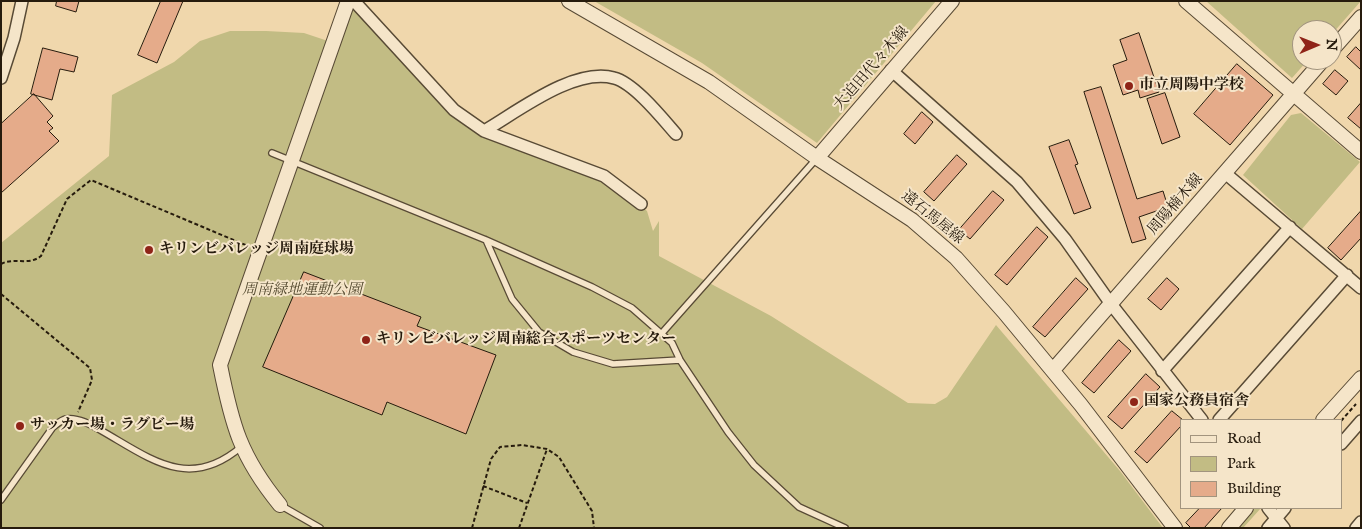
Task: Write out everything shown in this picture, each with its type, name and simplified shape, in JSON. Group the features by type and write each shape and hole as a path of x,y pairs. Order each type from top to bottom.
{"street":[{"path":"1,78 14,38 22,1"},
{"path":"280,505 263,484 241,447 231,419 220,365 348,1"},
{"path":"354,1 454,110 484,131 604,176 641,204"},
{"name":"遠石馬屋線","path":"569,1 709,82 817,158 912,220 956,258 1053,370 1175,528"},
{"name":"大迫田代々木線","path":"817,158 952,1"},
{"path":"1186,1 1361,152"},
{"path":"1342,39 1361,17"},
{"path":"891,70 1018,182 1065,240 1162,371 1201,419"},
{"name":"周陽楠木線","path":"1053,370 1314,70"},
{"path":"484,131 564,85 591,77 614,78 634,90 676,134"},
{"path":"1225,172 1361,288"},
{"path":"1162,371 1290,227"},
{"path":"1220,419 1347,275"},
{"path":"1324,419 1361,378"},
{"path":"1342,443 1361,421"},
{"path":"1229,528 1245,509"},
{"path":"1269,509 1284,528"},
{"path":"1268,528 1284,509"},
{"path":"1356,528 1361,522"}],"lane":[{"path":"272,153 486,240 632,308 672,343 680,360 728,432 754,465 799,507 845,528"},
{"path":"662,333 817,158"},
{"path":"486,240 512,300 539,332 573,352 614,364 680,360"},
{"path":"1,500 53,427 64,419 76,419 96,428 164,466 202,468 228,458 241,447"},
{"path":"280,505 320,528"}],"path":[{"path":"1,264 6,262 34,262 41,256 67,199 90,180 259,250"},
{"path":"1,294 90,368 92,380 76,419"},
{"path":"1342,420 1361,398"},
{"path":"472,528 491,459 500,447 522,445 546,449 559,457 592,511 594,528"},
{"path":"519,528 546,449"},
{"path":"483,486 528,503"}],"green space":[{"name":"周南緑地運動公園","path":"348,1 478,127 606,176 647,211 653,231 659,221 659,256 771,316 908,403 935,404 947,397 996,325 1120,471 1163,528 1,528 1,243 109,156 112,95 174,62 200,41 230,31 304,33 334,43"},
{"path":"594,1 936,1 817,143 702,63"},
{"path":"1206,1 1361,1 1342,23 1342,20 1292,20 1292,70 1299,70 1292,78"},
{"path":"1301,113 1360,162 1302,229 1243,175 1291,115"},
{"path":"1252,509 1260,509 1243,528 1235,528"}],"building":[{"path":"57,1 79,1 76,12 56,6"},
{"path":"161,1 183,1 157,63 138,55"},
{"path":"1139,33 1159,92 1140,98 1138,90 1123,95 1113,65 1127,60 1120,40"},
{"path":"1356,47 1361,52 1361,70 1347,57"},
{"path":"43,48 78,57 74,72 60,69 52,100 31,94"},
{"path":"1237,64 1273,95 1230,145 1194,114"},
{"path":"1335,70 1348,81 1336,95 1323,84"},
{"path":"1101,87 1137,199 1163,191 1168,207 1139,217 1146,239 1132,243 1084,92"},
{"path":"1165,93 1180,137 1162,144 1147,99"},
{"path":"34,94 53,116 47,122 53,128 49,131 59,141 1,193 1,124"},
{"path":"1361,103 1361,129 1348,118"},
{"path":"922,112 933,122 915,144 904,134"},
{"path":"1069,140 1078,164 1075,165 1091,208 1074,214 1049,147"},
{"path":"957,155 967,164 934,201 924,192"},
{"path":"993,191 1004,200 970,239 959,230"},
{"path":"1361,211 1361,238 1341,260 1328,248"},
{"path":"1037,227 1048,237 1007,285 995,275"},
{"name":"キリンビバレッジ周南総合スポーツセンター","path":"304,272 421,317 417,326 496,355 466,434 387,402 382,415 263,367"},
{"path":"1076,278 1088,289 1045,337 1033,327"},
{"path":"1167,278 1179,289 1161,310 1148,299"},
{"path":"1119,340 1131,351 1094,393 1082,383"},
{"name":"国家公務員宿舎","path":"1146,374 1160,387 1122,429 1108,417"},
{"path":"1172,411 1182,419 1180,419 1180,427 1147,463 1135,452"},
{"path":"1199,509 1221,509 1204,528 1191,528 1186,523"}],"place":[{"name":"市立周陽中学校","path":"1129,86"},
{"name":"キリンビバレッジ周南庭球場","path":"149,250"},
{"name":"キリンビバレッジ周南総合スポーツセンター","path":"366,340"},
{"name":"国家公務員宿舎","path":"1134,402"},
{"name":"サッカー場・ラグビー場","path":"20,426"}]}
